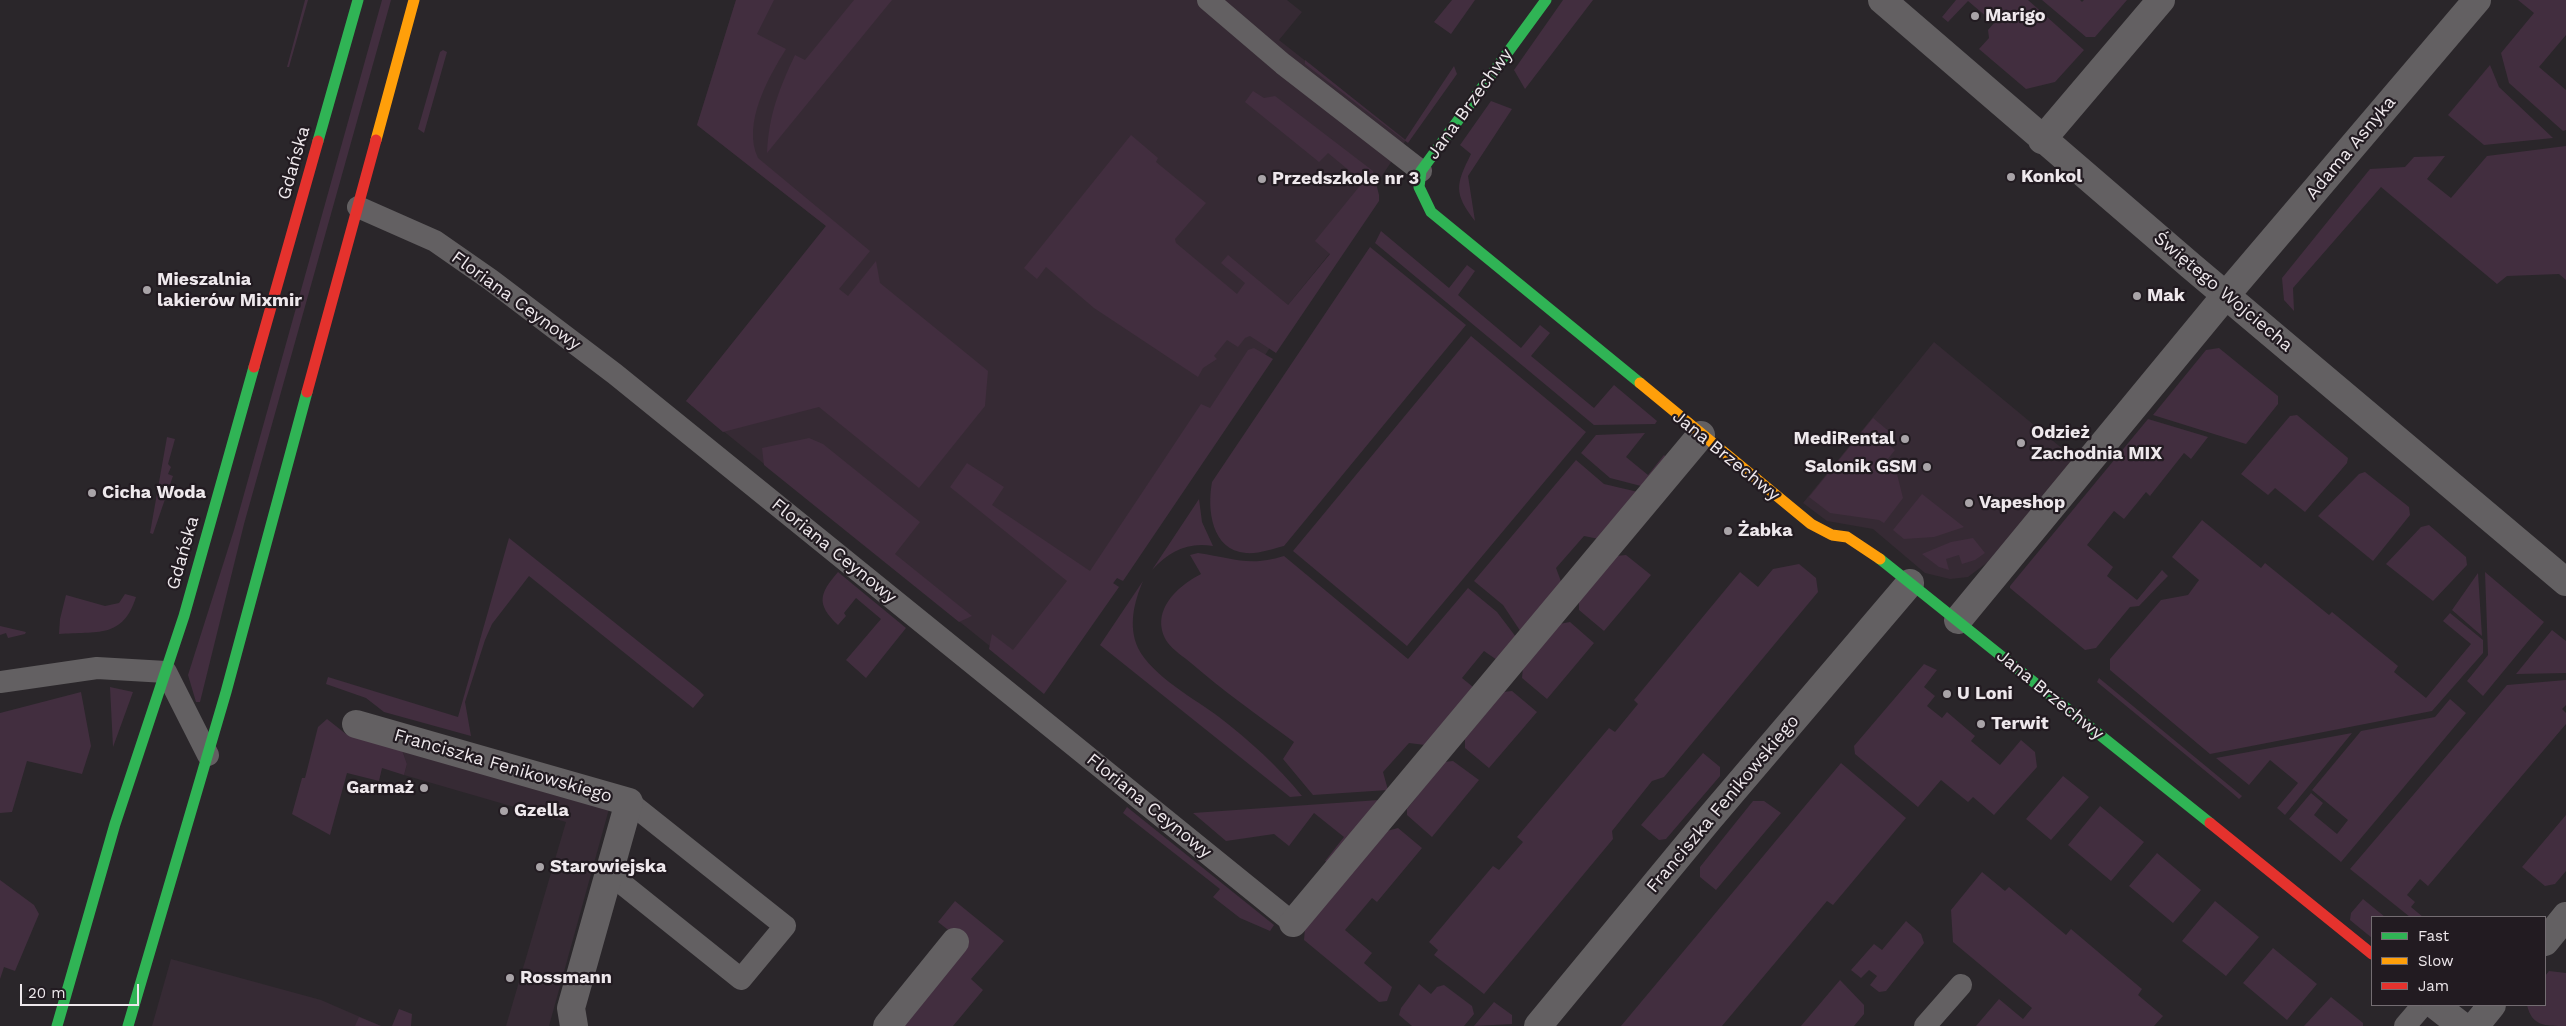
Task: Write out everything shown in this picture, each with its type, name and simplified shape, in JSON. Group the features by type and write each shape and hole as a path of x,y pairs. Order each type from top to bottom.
{"main road":[{"name":"Gdańska","path":"57,1026 115,824 166,672 358,0"},
{"path":"128,1026 208,755 414,0"},
{"name":"Jana Brzechwy","path":"1546,0 1421,171 1419,187 1431,212 1810,524 1832,535 1847,538 1868,550 1958,620 2371,953"}],"street":[{"name":"Świętego Wojciecha","path":"1882,0 2042,140 2566,582"},
{"path":"2042,140 2161,0"},
{"name":"Adama Asnyka","path":"1958,620 2226,295 2477,0"},
{"path":"1293,923 1702,435"},
{"name":"Franciszka Fenikowskiego","path":"1538,1026 1709,819 1910,583"},
{"name":"Franciszka Fenikowskiego","path":"356,724 629,802 571,1008 574,1026"},
{"path":"2546,941 2566,916"},
{"path":"887,1026 955,942"},
{"path":"2436,1006 2462,1026"},
{"path":"2475,1026 2491,1006"}],"lane":[{"path":"1208,0 1283,64 1421,171"},
{"name":"Floriana Ceynowy","path":"358,207 435,241 491,280 615,374 1293,923"},
{"path":"0,682 97,668 166,672 208,755"},
{"path":"610,874 741,979 784,926 629,802"},
{"path":"1925,1026 1961,985"},
{"path":"2405,1026 2422,1006"}],"shaded area":[{"path":"305,0 308,0 289,67 287,67"},
{"path":"382,0 391,0 244,524 200,702 196,702 188,675 234,530"},
{"path":"736,0 1287,0 1302,12 1279,40 1406,140 1330,253 1288,305 1285,325 1043,689 686,401 826,226 697,125"},
{"path":"736,0 774,0 757,34 786,49 765,87 755,116 754,145 758,158 870,251 839,289 848,296 876,261 880,283 988,371 985,406 919,488 819,407 723,432 686,401 826,226 697,125"},
{"path":"854,0 892,0 767,153 770,126 776,102 795,55 805,60"},
{"path":"1452,0 1475,0 1451,34 1434,22"},
{"path":"1563,0 1593,0 1525,89 1514,70"},
{"path":"1956,0 2028,0 2084,50 2055,82 2026,89 1979,49 1989,38 1988,30 1994,23 1968,1 1948,22 1942,17"},
{"path":"2042,0 2080,0 2082,2 2084,0 2127,0 2095,37 2086,37"},
{"path":"2518,0 2566,0 2566,35 2539,67 2566,90 2566,130 2563,131 2509,83 2501,53 2534,13"},
{"path":"443,50 447,52 424,133 418,129 440,52"},
{"path":"1305,60 1405,140 1454,66 1457,74 1408,143 1305,64"},
{"path":"2490,65 2499,87 2553,138 2484,145 2448,115"},
{"path":"1253,91 1264,98 1275,96 1373,171 1379,201 1276,353 1250,336 1245,338 1238,347 1227,340 1214,356 1217,359 1203,368 1198,377 1094,308 1046,267 1037,279 1024,268 1131,135 1158,158 1156,162 1206,203 1175,239 1176,243 1237,294 1245,283 1221,263 1228,255 1288,305 1330,254 1315,241 1363,182 1328,153 1319,162 1245,102"},
{"path":"1491,101 1512,109 1468,176 1475,221 1460,195 1459,188 1462,173 1471,154 1460,145"},
{"path":"2566,146 2566,280 2559,274 2507,276 2497,284 2381,187 2293,288 2294,311 2284,300 2282,278 2370,169 2405,167 2414,157 2445,156 2427,179 2451,198 2487,156"},
{"path":"1381,231 1449,288 1467,265 1475,271 1458,295 1521,348 1540,325 1550,333 1531,356 1594,408 1614,385 1657,421 1655,424 1594,425 1375,243"},
{"path":"1370,247 1466,325 1284,546 1256,553 1234,550 1225,544 1214,526 1210,504 1212,482"},
{"path":"1471,336 1586,432 1407,646 1293,551"},
{"path":"1934,342 2076,460 2000,553 1968,577 1950,579 1925,573 1873,529 1827,521 1803,503"},
{"path":"1254,348 1273,359 1123,581 1117,578 1113,583 1119,587 1044,694 989,649 992,634 1013,650 1067,581 950,487 967,463 1004,487 992,505 1090,571 1201,404 1210,408 1248,350"},
{"path":"2219,348 2278,396 2278,404 2246,444 2153,415 2206,350"},
{"path":"2297,415 2348,458 2347,463 2305,512 2275,488 2268,495 2241,474 2290,416"},
{"path":"1873,418 1891,433 1885,442 1895,450 1887,460 1895,466 1903,498 1884,523 1879,520 1830,513 1809,497"},
{"path":"2148,419 2208,437 2191,459 2184,453 2150,496 2146,492 2124,519 2114,511 2087,545 2113,567 2107,576 2137,600 2162,570 2168,576 2139,606 2130,607 2096,648 2085,650 2010,588 2010,586"},
{"path":"1645,433 1626,457 1648,475 1664,455 1666,457 1641,486 1610,478 1581,453 1596,435"},
{"path":"167,437 175,439 168,464 171,467 168,474 173,476 153,534 150,533"},
{"path":"809,438 823,444 920,522 895,554 972,616 959,622 764,465 762,448"},
{"path":"1576,460 1604,484 1638,492 1599,539 1584,536 1556,568 1562,584 1521,632 1503,605 1474,581"},
{"path":"2365,472 2409,507 2410,515 2373,561 2318,516 2359,474"},
{"path":"1922,494 1964,527 1934,537 1904,539 1893,530"},
{"path":"1199,499 1202,522 1213,546 1195,545 1180,549 1165,558 1152,570"},
{"path":"2202,520 2261,568 2265,563 2329,615 2332,612 2398,666 2394,672 2426,698 2471,644 2443,621 2450,613 2483,640 2483,653 2432,711 2210,754 2110,670 2110,659 2161,600 2188,595 2199,580 2172,557"},
{"path":"2429,525 2466,557 2467,565 2433,601 2386,564 2421,527"},
{"path":"509,538 699,690 704,695 693,708 529,576 492,624 485,640 465,702 471,736 384,712 366,698 326,684 328,677 458,717"},
{"path":"1973,538 1985,553 1975,560 1962,564 1959,555 1946,559 1949,570 1939,567 1922,554 1951,542"},
{"path":"1198,553 1251,561 1284,556 1408,659 1468,588 1497,612 1516,637 1497,660 1484,651 1462,678 1473,687 1425,745 1409,743 1383,772 1388,790 1313,795 1283,759 1294,742 1228,693 1168,643 1161,621 1163,611 1175,593 1201,574 1190,555"},
{"path":"1626,555 1651,575 1604,631 1579,610 1579,599 1616,556"},
{"path":"1799,564 1816,578 1818,592 1664,777 1652,781 1612,831 1613,839 1484,994 1434,955 1438,950 1429,942 1493,866 1499,870 1523,842 1517,837 1609,728 1615,732 1638,704 1634,700 1740,572 1758,587 1773,569"},
{"path":"838,572 906,628 866,678 846,660 881,619 856,598 844,613 846,616 838,625 831,618 823,605 823,599 827,587"},
{"path":"2485,572 2544,622 2483,696 2467,681 2488,655"},
{"path":"2478,573 2482,636 2452,610"},
{"path":"1143,581 1133,614 1133,631 1138,648 1145,658 1163,677 1219,717 1253,745 1283,774 1302,796 1290,797 1100,645"},
{"path":"125,594 136,597 131,611 116,626 97,632 59,634 60,619 66,595 105,606 119,603"},
{"path":"1570,622 1594,643 1547,699 1522,678 1523,667 1559,624"},
{"path":"0,626 26,632 25,634 8,638 6,633 0,635"},
{"path":"2552,630 2566,641 2566,673 2516,674"},
{"path":"1924,664 1937,670 1924,687 1935,696 1927,706 1942,718 1947,712 1975,736 1971,741 2000,765 2021,740 2035,752 2037,767 1994,815 1973,797 1968,802 1941,780 1918,807 1855,754 1854,746"},
{"path":"2099,678 2242,796 2239,799 2097,682"},
{"path":"2566,680 2566,705 2562,709 2566,713 2566,724 2428,886 2420,879 2407,895 2415,902 2411,907 2422,916 2409,916 2350,869 2507,685"},
{"path":"110,687 133,692 113,747"},
{"path":"1512,691 1537,712 1489,768 1465,748 1465,739 1503,692"},
{"path":"81,692 91,746 82,774 27,761 12,812 0,813 0,713"},
{"path":"2450,699 2466,713 2341,862 2289,819 2311,793 2323,803 2314,815 2337,834 2348,820 2312,790 2361,731 2435,717"},
{"path":"327,719 346,734 402,750 407,764 404,775 382,768 379,781 347,773 330,835 292,814 302,778 305,778 318,727"},
{"path":"2352,733 2285,815 2277,808 2298,783 2270,760 2249,785 2216,758"},
{"path":"402,750 609,809 549,1026 506,1026 566,822 404,775 407,764"},
{"path":"1703,753 1720,767 1720,776 1666,839 1659,840 1641,825"},
{"path":"1453,761 1479,780 1432,837 1407,815 1407,809 1444,762"},
{"path":"1841,763 1906,818 1833,905 1827,901 1722,1026 1621,1026"},
{"path":"2063,776 2089,797 2051,840 2026,819"},
{"path":"1379,800 1327,862 1325,861 1344,837 1314,813 1289,846 1274,834 1226,841 1193,813"},
{"path":"1753,801 1764,801 1781,813 1716,890 1700,877 1700,867"},
{"path":"2100,806 2144,842 2111,881 2068,845"},
{"path":"1127,807 1274,925 1270,931 1240,918 1213,897 1220,889 1123,813"},
{"path":"2566,815 2566,871 2555,884 2545,886 2522,867"},
{"path":"1398,828 1422,848 1377,902 1372,898 1345,930 1372,953 1364,963 1392,987 1387,1001 1379,1002 1304,940 1305,928 1387,831"},
{"path":"2157,853 2201,890 2173,923 2129,886"},
{"path":"1982,872 2005,891 2009,887 2066,935 2071,929 2142,989 2138,995 2163,1016 2154,1026 1976,1026 1999,999 2023,1019 2032,1008 1953,942 1951,910"},
{"path":"0,880 34,905 39,914 15,971 4,967 0,979"},
{"path":"2363,899 2384,916 2371,916 2371,937 2350,920 2351,913"},
{"path":"955,901 1004,941 971,979 983,990 953,1026 899,1026 966,944 938,922"},
{"path":"2215,901 2259,937 2226,976 2182,941"},
{"path":"1906,921 1921,934 1924,943 1886,991 1879,992 1870,985 1877,976 1869,970 1861,978 1851,970 1874,944 1882,950"},
{"path":"2273,948 2317,984 2287,1020 2243,983"},
{"path":"171,959 321,1000 381,1026 152,1026"},
{"path":"2549,971 2566,973 2566,1026 2545,1025 2536,1021 2529,1012 2527,1006 2546,1006 2546,975"},
{"path":"1840,980 1864,1005 1864,1014 1854,1026 1801,1026"},
{"path":"1419,984 1431,994 1437,987 1444,985 1472,1006 1474,1014 1464,1026 1412,1026 1399,1015 1401,1008"},
{"path":"2331,997 2363,1023 2363,1026 2304,1026"},
{"path":"1494,1002 1512,1015 1512,1024 1474,1026"},
{"path":"399,1009 412,1014 411,1026 392,1026"},
{"path":"359,1017 381,1026 355,1026"}],"traffic: fast":[{"path":"318,141 358,0"},
{"path":"1546,0 1421,171 1419,187 1431,212 1640,383"},
{"path":"57,1026 115,824 184,616 254,367"},
{"path":"128,1026 226,692 307,392"},
{"path":"1880,559 2210,823"}],"traffic: slow":[{"path":"376,140 414,0"},
{"path":"1640,383 1811,524 1832,535 1847,537 1880,559"}],"traffic: jam":[{"path":"307,392 376,140"},
{"path":"254,367 318,141"},
{"path":"2210,823 2371,953"}],"place":[{"name":"Marigo","path":"1975,16"},
{"name":"Konkol","path":"2011,177"},
{"name":"Przedszkole nr 3","path":"1262,179"},
{"name":"Mieszalnia lakierów Mixmir","path":"147,290"},
{"name":"Mak","path":"2137,296"},
{"name":"MediRental","path":"1905,439"},
{"name":"Odzież Zachodnia MIX","path":"2021,443"},
{"name":"Salonik GSM","path":"1927,467"},
{"name":"Cicha Woda","path":"92,493"},
{"name":"Vapeshop","path":"1969,503"},
{"name":"Żabka","path":"1728,531"},
{"name":"U Loni","path":"1947,694"},
{"name":"Terwit","path":"1981,724"},
{"name":"Garmaż","path":"424,788"},
{"name":"Gzella","path":"504,811"},
{"name":"Starowiejska","path":"540,867"},
{"name":"Rossmann","path":"510,978"}]}
